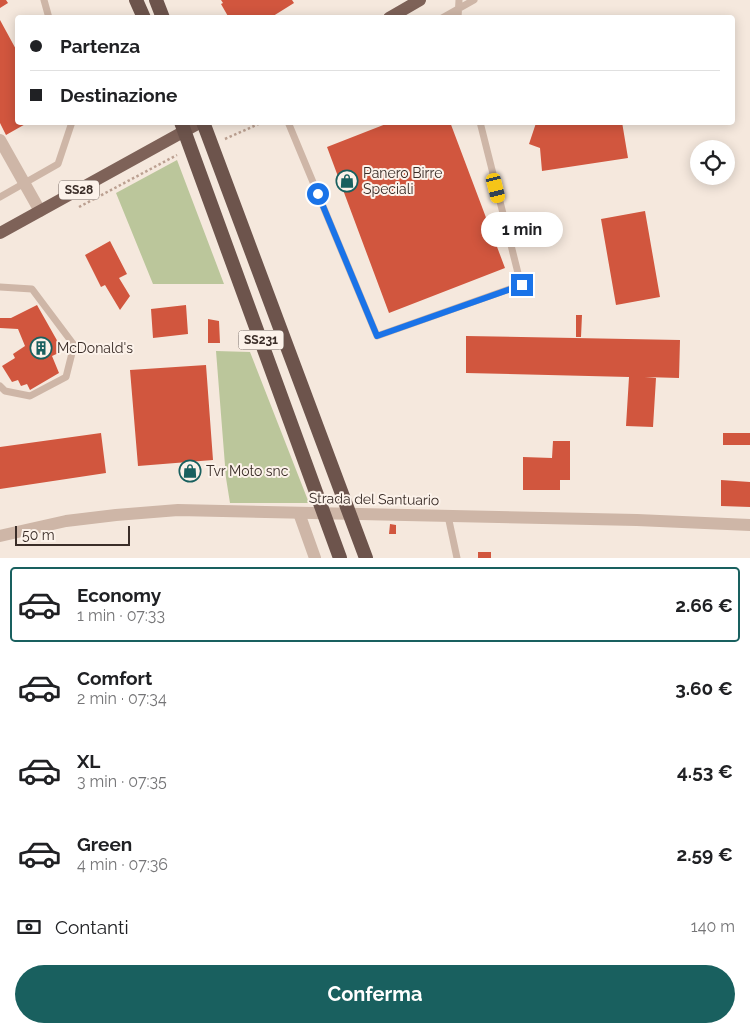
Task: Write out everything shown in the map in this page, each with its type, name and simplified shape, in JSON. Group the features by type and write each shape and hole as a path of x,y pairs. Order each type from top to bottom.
{"highway":[{"path":"136,0 143,15"},
{"path":"156,0 162,15"},
{"name":"SS231","path":"183,125 340,558"},
{"name":"SS231","path":"203,125 366,558"}],"main road":[{"path":"394,15 420,0"},
{"name":"SS28","path":"0,233 197,125"}],"street":[{"path":"0,140 40,211"},
{"name":"Strada del Santuario","path":"0,536 66,521 178,510 637,520 750,525"},
{"path":"300,513 315,558"}],"lane":[{"path":"44,0 49,15"},
{"path":"458,15 459,0"},
{"path":"447,15 474,0"},
{"path":"0,197 58,164 71,125"},
{"path":"289,125 377,336 522,285 481,125"},
{"path":"0,287 32,289 74,345 66,376 30,396 6,391 0,386"},
{"path":"448,516 457,558"}],"path":[{"path":"223,139 240,134 257,125"},
{"path":"78,207 180,154"}],"green space":[{"path":"177,160 224,284 153,284 116,193"},
{"path":"216,351 250,352 309,503 230,503 226,478"}],"building":[{"path":"0,0 6,0 8,3 0,8"},
{"path":"221,0 292,0 294,3 275,15 227,15 221,4 223,3"},
{"path":"0,20 15,48 15,125 24,125 6,135 0,123"},
{"path":"383,125 451,125 505,268 389,313 327,147"},
{"path":"535,125 622,125 628,158 542,171 540,148 529,144"},
{"path":"645,211 660,297 616,305 601,219"},
{"path":"110,241 127,274 119,278 130,296 120,310 105,285 101,287 85,255"},
{"name":"McDonald's","path":"37,305 63,351 52,356 59,373 30,390 27,384 21,386 18,380 12,382 2,366 15,358 13,354 25,346 18,329 0,328 0,318 11,318"},
{"path":"186,305 188,334 153,338 151,309"},
{"path":"576,315 582,315 581,337 576,337"},
{"path":"208,319 219,321 220,343 208,343"},
{"path":"466,336 680,340 679,378 645,377 656,378 653,427 626,426 629,377 466,373"},
{"path":"206,365 213,460 138,466 130,370"},
{"path":"101,433 106,473 0,489 0,447"},
{"path":"723,433 750,433 750,445 723,445"},
{"path":"553,441 570,441 570,480 560,480 560,490 523,490 523,457 552,458"},
{"path":"721,480 750,482 750,507 721,506"},
{"path":"390,524 396,525 396,534 389,534"},
{"path":"478,552 491,552 491,558 478,558"}],"place":[{"name":"Panero Birre Speciali","path":"347,181"},
{"name":"McDonald's","path":"41,348"},
{"name":"Tvr Moto snc","path":"190,471"}],"route":[{"path":"318,194 377,336 522,285"}]}
